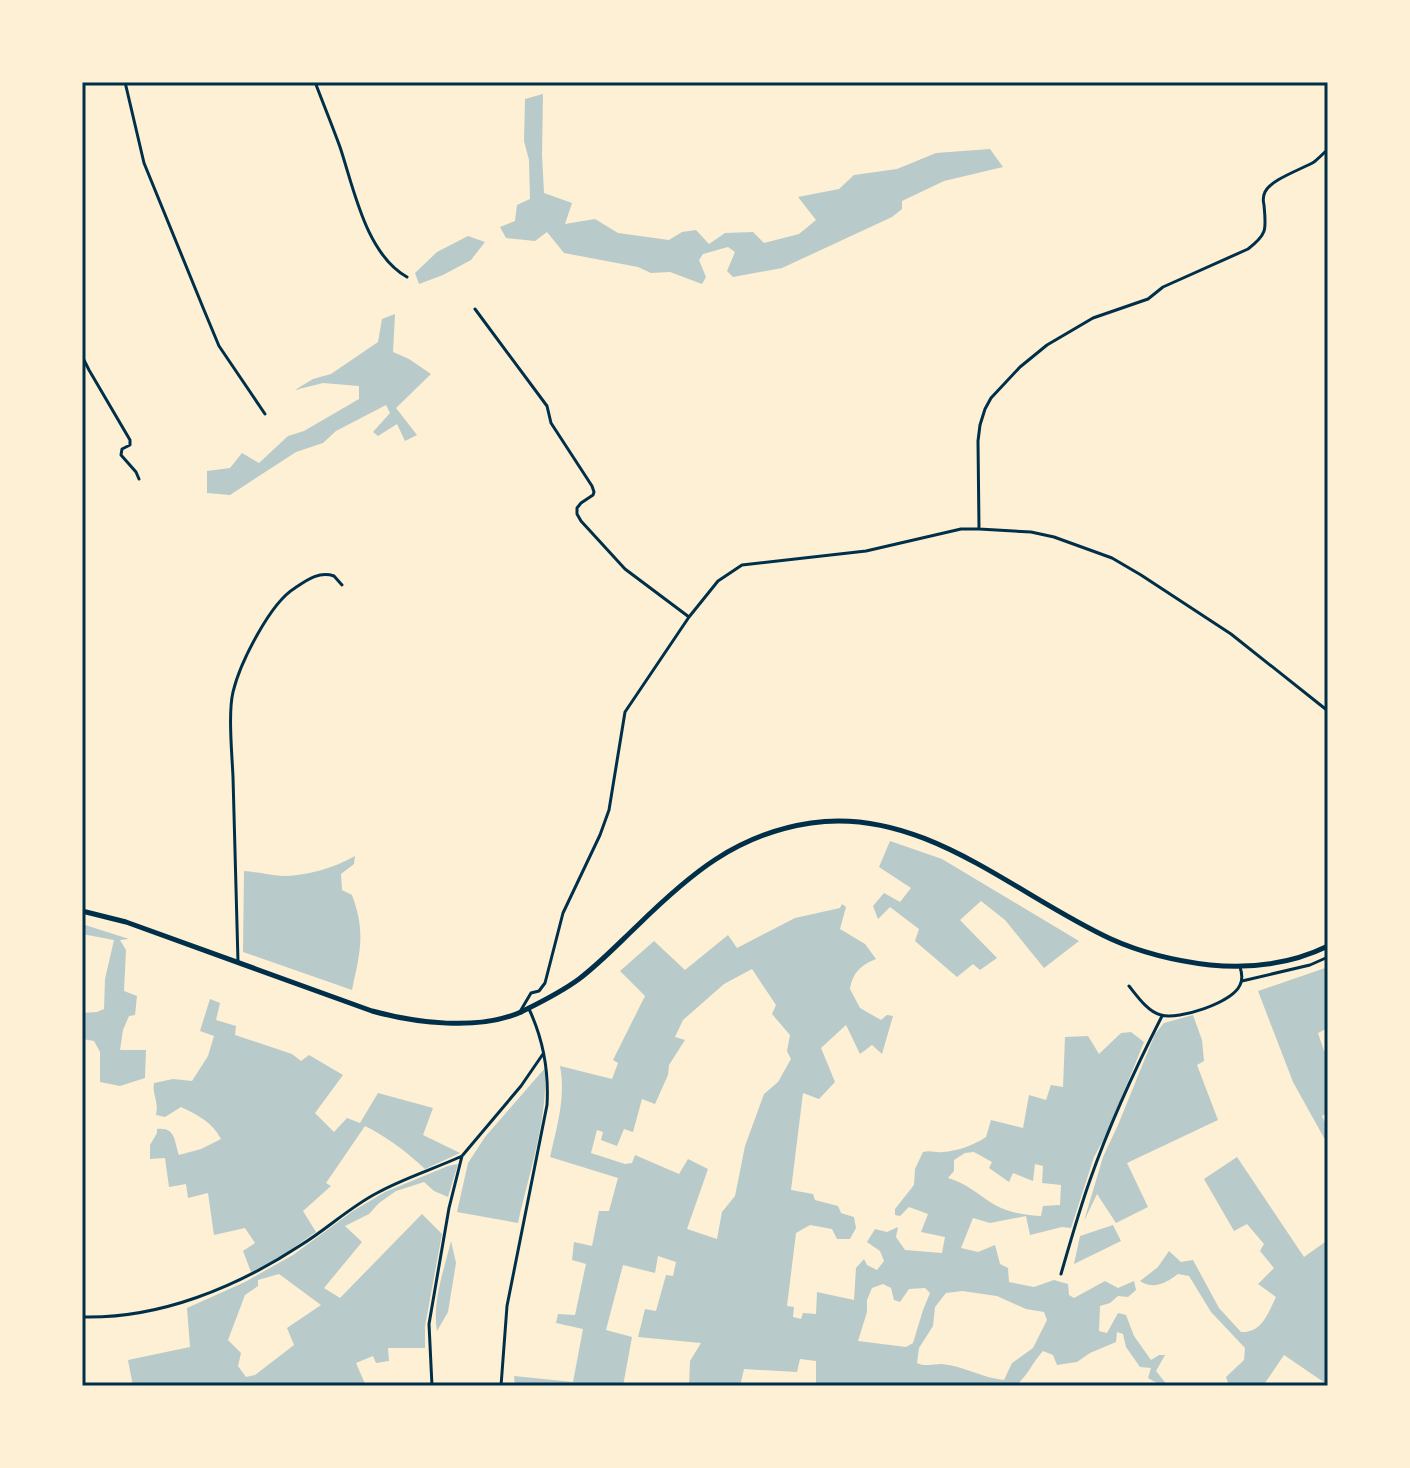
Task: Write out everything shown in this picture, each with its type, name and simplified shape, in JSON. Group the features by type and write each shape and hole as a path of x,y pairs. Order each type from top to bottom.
{"main road":[{"path":"82,911 126,922 372,1011 428,1023 497,1019 521,1012 581,978 686,881 729,850 782,829 813,823 844,822 873,823 930,841 1101,934 1127,946 1172,959 1240,967 1280,962 1328,946"}],"street":[{"path":"125,82 144,163 219,346 265,414"},
{"path":"315,82 367,230 384,259 395,271 407,277"},
{"path":"979,529 978,441 985,409 991,398 1020,367 1047,345 1093,318 1148,299 1163,287 1248,249 1259,241 1266,225 1265,191 1271,184 1318,159 1328,149"},
{"path":"475,309 547,406 551,423 592,486 593,495 577,508 581,521 625,569 689,617"},
{"path":"82,356 130,440 130,445 121,453 139,479"},
{"path":"521,1012 531,993 539,991 545,983 563,913 609,810 625,712 689,617 718,581 742,565 866,551 945,532 979,529 1031,532 1054,537 1112,558 1231,634 1328,711"},
{"path":"238,964 232,693 255,639 274,608 289,591 323,574 334,576 342,585"},
{"path":"1242,981 1310,965 1328,957"},
{"path":"1129,986 1150,1009 1162,1016 1185,1013 1234,993 1242,981 1240,967"},
{"path":"501,1386 507,1306 547,1105 545,1052 528,1008"},
{"path":"1061,1274 1100,1153 1134,1071 1162,1016"},
{"path":"432,1386 429,1324 449,1208 462,1156 521,1086 545,1052"},
{"path":"82,1317 166,1307 223,1288 272,1264 377,1192 462,1156"}],"shaded area":[{"path":"543,94 544,193 572,203 565,224 595,219 618,233 669,240 682,232 696,230 709,244 725,233 753,232 764,243 799,234 816,220 798,197 839,189 854,175 897,169 936,153 990,149 1003,167 944,181 902,201 902,209 892,217 782,268 733,277 727,271 735,252 728,247 703,254 699,260 706,277 702,284 670,272 651,273 638,267 564,253 547,232 535,241 506,238 500,227 515,221 517,205 530,199 529,160 524,141 525,99"},
{"path":"468,236 485,242 471,260 419,284 415,273 437,252"},
{"path":"395,314 393,352 431,374 396,408 417,435 405,441 397,424 378,436 373,432 390,413 386,405 336,431 323,443 296,452 230,495 207,493 207,471 230,468 242,453 259,463 288,436 304,431 359,399 359,386 323,383 295,390 313,379 331,374 378,342 382,319"},
{"path":"890,841 942,859 1079,941 1044,968 1005,920 981,901 960,920 997,958 980,970 973,964 957,977 915,941 919,929 890,907 878,919 873,906 884,893 900,902 911,888 879,867"},
{"path":"355,856 354,864 341,874 342,890 352,895 359,920 359,953 352,990 243,952 244,871 301,875 329,868"},
{"path":"842,904 846,907 840,929 865,944 876,959 858,970 850,989 860,1008 881,1020 887,1015 893,1016 882,1054 872,1045 860,1054 846,1025 821,1048 835,1082 819,1099 803,1093 791,1190 813,1194 815,1200 838,1206 841,1213 854,1217 856,1228 850,1239 837,1239 832,1229 810,1225 796,1233 787,1306 794,1307 793,1317 801,1319 803,1313 816,1314 817,1292 854,1300 856,1268 864,1259 867,1265 877,1270 884,1261 880,1251 867,1242 875,1229 887,1232 898,1227 896,1237 905,1250 942,1253 945,1237 921,1232 928,1214 909,1207 900,1216 895,1215 895,1209 914,1185 915,1169 923,1152 949,1151 976,1143 986,1137 991,1120 1023,1128 1029,1095 1046,1100 1051,1085 1063,1087 1065,1037 1088,1036 1099,1054 1121,1033 1131,1032 1144,1042 1108,1131 1094,1157 1071,1228 1062,1227 1030,1235 1026,1216 990,1223 973,1218 961,1248 978,1252 995,1245 1000,1264 1008,1268 1009,1282 1034,1287 1054,1280 1068,1284 1069,1295 1074,1298 1105,1281 1118,1288 1134,1281 1136,1290 1128,1297 1118,1296 1100,1306 1099,1331 1107,1333 1118,1313 1126,1315 1134,1336 1151,1360 1165,1355 1156,1371 1168,1386 1148,1378 1151,1368 1140,1367 1126,1347 1123,1334 1117,1332 1116,1342 1077,1362 1057,1365 1053,1355 1043,1351 1015,1386 816,1386 816,1361 800,1359 797,1372 744,1369 740,1386 689,1386 690,1361 701,1343 638,1337 645,1309 656,1311 666,1275 673,1276 676,1262 658,1256 655,1273 623,1265 606,1330 632,1337 623,1386 515,1386 514,1376 573,1382 583,1329 556,1323 558,1314 575,1315 586,1264 572,1260 574,1242 592,1246 599,1211 609,1211 618,1178 550,1157 561,1100 560,1066 612,1079 618,1063 613,1060 645,996 620,971 654,941 685,970 728,935 737,948 795,918 840,908","holes":["752,969 776,1005 772,1014 790,1035 787,1051 791,1059 778,1082 764,1094 745,1146 735,1196 722,1212 717,1239 687,1229 708,1169 688,1159 679,1174 635,1155 632,1163 625,1164 591,1153 597,1130 603,1132 601,1140 617,1146 624,1129 633,1132 642,1099 655,1104 668,1075 669,1065 685,1040 675,1037 683,1020 724,984","974,1152 992,1162 989,1168 1009,1182 1013,1173 1033,1181 1035,1164 1043,1166 1042,1183 1061,1185 1060,1205 1043,1206 1041,1216 1017,1213 995,1205 967,1186 948,1178 954,1171 954,1160 965,1153","883,1284 891,1288 894,1300 900,1302 909,1289 925,1288 930,1293 913,1343 906,1347 858,1341 872,1288","962,1291 997,1296 1026,1309 1044,1312 1047,1320 1033,1348 1012,1363 1004,1380 950,1365 917,1363 919,1348 933,1326 935,1307 946,1293"]},
{"path":"82,924 129,939 120,940 126,950 124,991 137,996 135,1015 129,1016 123,1030 120,1050 146,1050 145,1078 120,1086 100,1082 100,1052 94,1041 82,1039 82,1013 104,1009 105,979 114,940 82,934"},
{"path":"1328,967 1328,1028 1318,1033 1324,1051 1328,1050 1328,1112 1322,1116 1328,1129 1328,1145 1293,1082 1258,991"},
{"path":"210,999 220,1003 216,1020 236,1026 235,1035 292,1054 301,1061 309,1055 343,1075 315,1113 334,1132 347,1118 360,1123 378,1093 433,1108 423,1135 460,1153 425,1169 396,1145 365,1126 326,1183 331,1186 303,1211 316,1232 251,1272 243,1251 255,1243 245,1228 214,1235 208,1193 188,1198 186,1184 169,1187 165,1158 150,1159 150,1145 157,1129 171,1133 179,1155 221,1139 199,1116 181,1107 165,1117 156,1115 154,1091 154,1083 173,1079 192,1081 208,1056 214,1036 200,1031"},
{"path":"1193,1015 1202,1040 1204,1061 1197,1065 1218,1120 1127,1163 1148,1207 1116,1223 1097,1194 1084,1221 1103,1157 1155,1034 1164,1023"},
{"path":"545,1068 541,1126 518,1223 457,1212 468,1163 485,1137"},
{"path":"1237,1157 1304,1257 1328,1240 1328,1385 1284,1355 1263,1386 1229,1386 1226,1377 1244,1360 1245,1348 1211,1312 1189,1276 1178,1274 1155,1285 1140,1281 1158,1267 1169,1251 1181,1262 1193,1260 1219,1308 1241,1332 1254,1329 1263,1321 1276,1297 1258,1284 1274,1268 1260,1251 1264,1244 1247,1224 1234,1231 1204,1179"},
{"path":"458,1164 448,1197 424,1182 396,1191 369,1214 345,1226 362,1242 324,1288 340,1298 422,1214 442,1234 425,1326 425,1348 388,1348 389,1361 376,1363 373,1356 356,1363 366,1386 133,1386 128,1360 190,1347 187,1308 245,1282 293,1255 353,1211 385,1192","holes":["279,1274 321,1305 287,1328 294,1345 255,1375 246,1377 238,1366 241,1353 228,1340 245,1295 258,1286 258,1280"]},
{"path":"1113,1225 1121,1241 1074,1264 1080,1236"},
{"path":"451,1241 456,1263 448,1312 437,1331 437,1297"}]}
